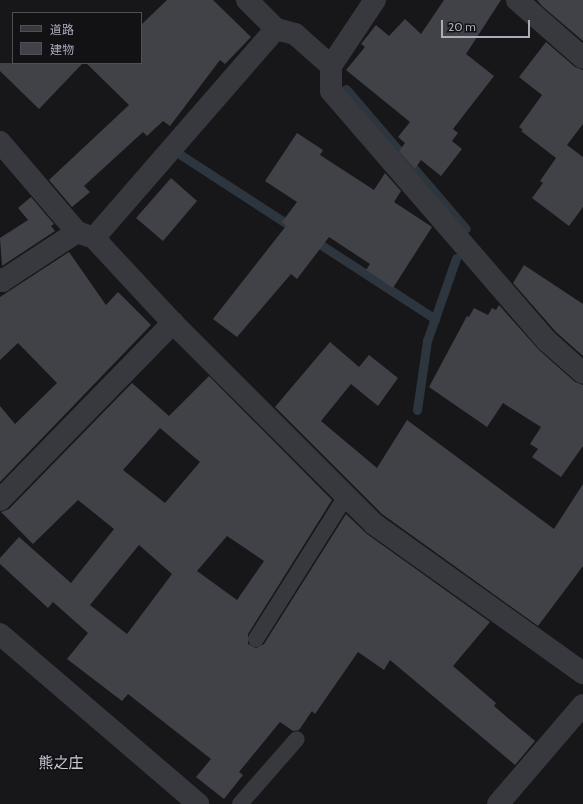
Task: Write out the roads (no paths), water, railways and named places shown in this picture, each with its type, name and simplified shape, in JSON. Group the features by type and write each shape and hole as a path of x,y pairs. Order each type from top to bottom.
{"street":[{"path":"247,0 276,29 295,34 331,66"},
{"path":"375,0 331,66 331,91 548,341 583,373"},
{"path":"517,0 583,58"},
{"path":"0,279 2,281 86,235 276,29"},
{"path":"0,142 86,235 374,524 583,673"},
{"path":"0,500 173,323"},
{"path":"0,634 198,804"},
{"path":"498,804 583,705"}],"lane":[{"path":"256,639 346,496"},
{"path":"240,804 297,739"}],"waterway":[{"path":"346,89 466,229"},
{"path":"181,155 292,227"},
{"path":"312,239 435,319"},
{"path":"417,410 427,341 456,258"}],"district":[{"name":"熊之庄","path":"61,764"}]}
